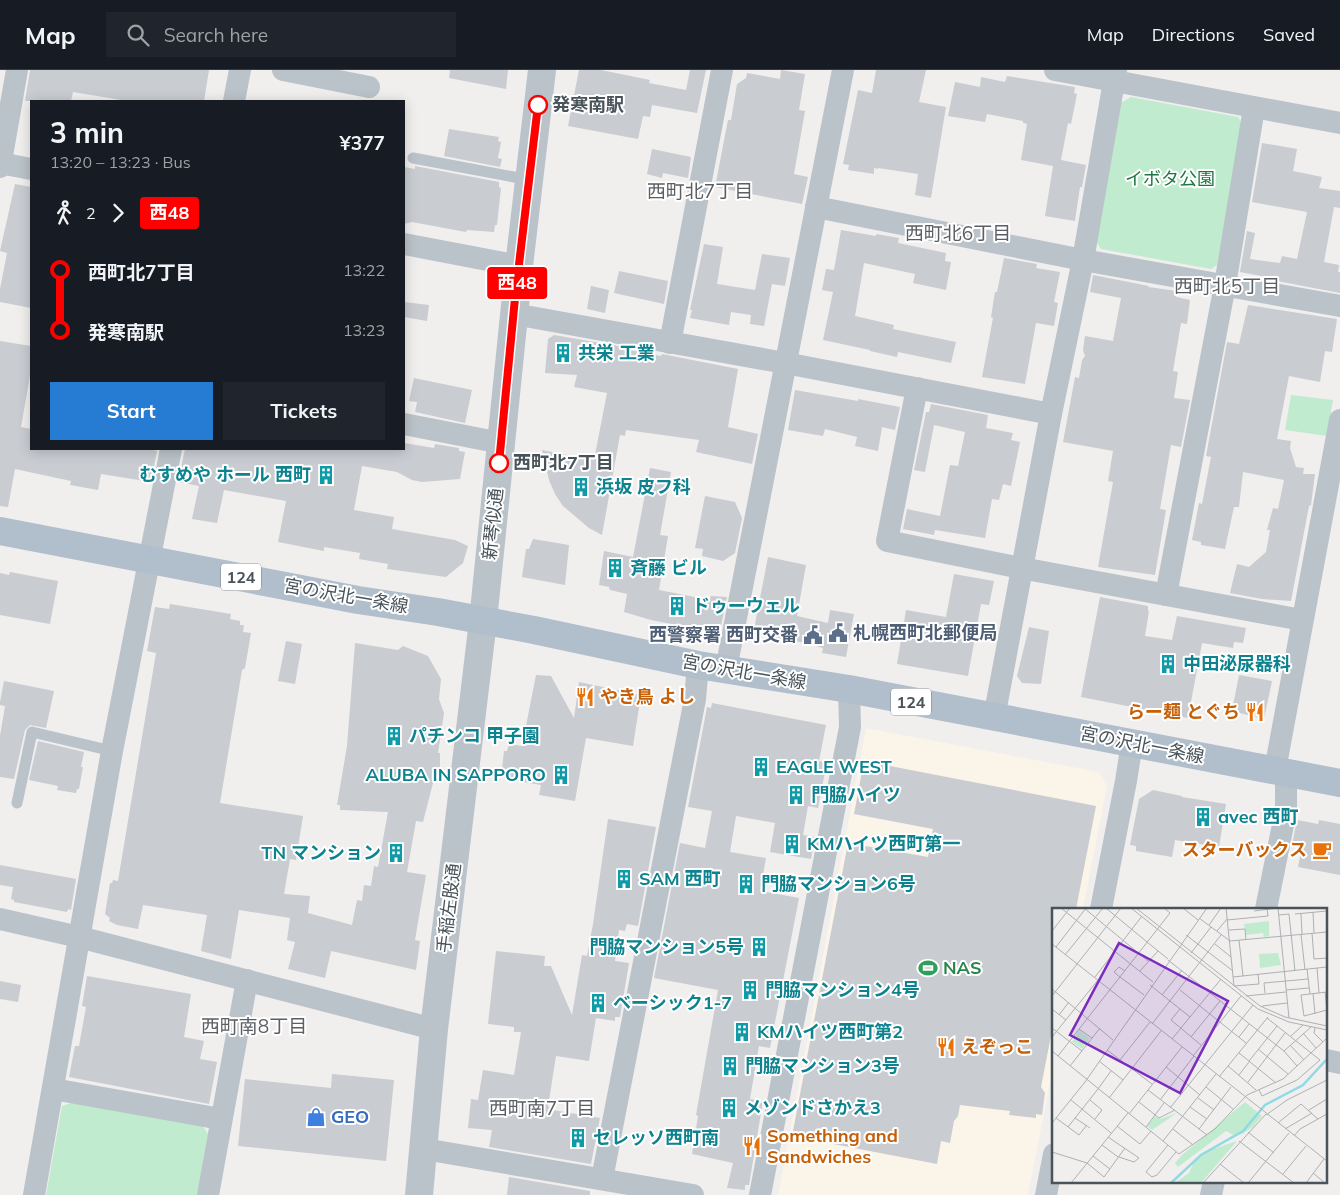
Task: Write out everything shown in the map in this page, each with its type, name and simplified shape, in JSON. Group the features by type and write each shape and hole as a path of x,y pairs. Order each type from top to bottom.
{"main road":[{"name":"宮の沢北一条線","path":"0,530 358,600 483,620 698,665 849,689 1340,783"}],"street":[{"path":"0,167 17,70"},
{"path":"234,100 240,70"},
{"path":"283,70 370,86"},
{"name":"新琴似通","path":"483,620 519,266 542,70"},
{"path":"670,343 722,70"},
{"path":"726,669 843,70"},
{"path":"1055,70 1115,75 1254,108 1340,124"},
{"path":"994,718 1051,414 1083,260 1115,75"},
{"path":"1166,595 1225,284 1254,108"},
{"path":"0,163 30,169"},
{"path":"816,207 1083,260 1340,306"},
{"path":"405,244 519,266"},
{"path":"514,314 1051,414"},
{"path":"916,388 887,541 1302,620"},
{"path":"1266,908 1286,810 1280,771 1302,620 1340,420"},
{"path":"405,424 501,443"},
{"path":"34,1195 112,751 171,450"},
{"name":"手稲左股通","path":"419,1195 434,1029 483,620"},
{"path":"602,1179 695,699 698,665"},
{"path":"760,1195 850,727 849,689"},
{"path":"1101,908 1132,743"},
{"path":"0,919 79,936 434,1029"},
{"path":"208,1195 247,980"},
{"path":"53,1089 221,1119"},
{"path":"424,1149 693,1195"},
{"path":"1046,1195 1052,1164"},
{"path":"1212,1195 1214,1182"}],"lane":[{"path":"414,158 530,180"},
{"path":"17,803 32,732 112,751"}],"shaded area":[{"path":"866,728 1099,772 1107,786 1083,908 1052,908 1052,1072 1028,1195 778,1195"}],"green space":[{"name":"イボタ公園","path":"1131,97 1238,117 1242,123 1217,265 1211,269 1101,249 1096,241 1121,103"},
{"path":"1291,395 1333,400 1327,436 1285,430"},
{"path":"74,1102 202,1125 208,1134 197,1195 46,1195 62,1106"}],"building":[{"path":"30,70 209,70 204,100 121,100 73,92 71,100 25,101"},
{"path":"450,70 508,70 506,89 449,78"},
{"path":"579,70 601,70 650,80 649,83 686,90 690,70 706,70 697,113 652,105 650,117 643,116 638,139 568,126"},
{"path":"781,70 805,74 799,110 805,111 794,174 808,177 802,204 715,187 728,120 731,120 737,84 746,78 747,73 780,79"},
{"path":"876,70 926,70 919,102 946,107 931,198 915,195 918,174 874,168 874,174 848,170 849,165 843,164 858,90 872,93"},
{"path":"1007,76 1075,87 1074,93 1077,94 1071,124 1068,123 1061,160 1086,165 1082,187 1080,187 1075,221 1045,216 1053,166 1021,160 1027,124 1023,123 1023,121 987,114 985,122 948,116 955,82 980,87 981,77 1005,82"},
{"path":"449,129 499,137 498,141 501,142 498,158 502,159 500,167 444,156"},
{"path":"1262,143 1297,149 1293,171 1322,177 1319,188 1340,191 1340,208 1334,207 1324,262 1339,265 1340,293 1240,272 1247,231 1255,233 1250,259 1280,263 1282,256 1297,259 1307,212 1252,202"},
{"path":"652,149 691,157 688,178 663,173 662,178 647,174"},
{"path":"415,166 499,182 499,187 501,188 497,225 495,225 494,232 467,230 466,232 412,222 405,224 405,167 415,169"},
{"path":"15,184 30,187 30,308 0,302 0,289 7,253 0,251"},
{"path":"841,230 899,238 898,243 946,253 945,261 951,262 946,290 913,283 915,274 864,263 855,316 894,325 893,329 956,342 951,363 898,352 897,357 823,340 833,292 822,290 826,269 834,270"},
{"path":"704,244 723,247 717,284 755,290 762,254 790,258 785,286 772,284 764,326 750,324 751,315 731,312 729,325 690,318"},
{"path":"1004,258 1037,264 1036,268 1060,272 1054,302 1058,303 1054,326 1036,323 1025,384 982,377 993,318 991,317 995,292 997,292"},
{"path":"619,271 668,281 664,304 614,293"},
{"path":"1093,275 1177,291 1176,297 1190,300 1187,324 1181,323 1173,371 1178,372 1174,398 1190,400 1181,447 1171,445 1160,509 1166,510 1155,575 1098,567 1113,482 1108,481 1113,451 1063,442 1075,377 1079,378 1082,360 1085,356 1083,350 1085,336 1113,341 1121,298 1090,292"},
{"path":"591,286 609,290 605,313 587,309"},
{"path":"405,302 429,305 427,321 405,317"},
{"path":"1248,305 1337,319 1332,352 1325,351 1320,382 1289,376 1277,439 1291,441 1290,448 1296,467 1304,468 1303,474 1315,474 1311,505 1309,506 1291,601 1262,599 1230,593 1237,564 1249,567 1266,552 1270,530 1267,530 1273,508 1278,509 1284,480 1243,472 1239,507 1234,507 1225,549 1201,545 1201,542 1192,540 1199,503 1202,504 1211,457 1206,456 1227,342 1239,344"},
{"path":"554,335 738,369 728,427 758,434 752,464 696,452 699,440 626,430 625,436 620,435 602,535 589,528 563,506 555,494 549,480 542,450 594,460 607,393 574,387 577,375 545,373 548,339"},
{"path":"0,341 30,346 30,376 21,427 30,429 30,450 157,451 151,482 101,474 98,490 70,485 71,481 15,469 8,507 0,506"},
{"path":"414,378 472,390 465,423 415,412 417,402 409,401"},
{"path":"795,390 900,407 895,430 882,427 878,451 855,446 857,437 825,429 823,436 788,430"},
{"path":"931,404 988,415 986,428 1013,433 1011,440 1020,442 1011,486 1003,484 999,500 992,499 985,538 935,530 934,535 903,529 907,509 940,516 950,465 958,466 965,432 934,425 925,472 914,470 926,412 929,412"},
{"path":"405,443 434,448 435,444 459,448 459,451 465,452 460,479 422,482 412,480 397,472 362,466 354,510 394,517 392,529 455,540 468,546 463,563 446,577 387,569 388,564 359,559 360,553 324,547 324,551 278,542 286,501 224,490 217,523 192,519 199,486 178,482 185,450 405,450"},
{"path":"650,468 671,472 660,535 668,536 659,590 710,600 711,596 727,597 718,633 651,620 624,612 627,594 599,585 604,551 633,557"},
{"path":"705,496 735,502 742,518 735,553 723,561 702,556 703,549 695,548"},
{"path":"533,539 569,545 565,585 522,577 526,549 529,549"},
{"path":"768,557 806,565 797,616 828,623 830,610 854,614 846,657 822,653 823,648 806,643 755,634 755,624"},
{"path":"10,572 58,581 50,624 0,615 0,573 9,575"},
{"path":"954,574 994,581 989,605 981,604 968,676 897,664 906,610 946,617"},
{"path":"1100,597 1148,606 1145,636 1172,640 1177,616 1246,628 1243,643 1234,642 1233,648 1202,643 1188,718 1081,697"},
{"path":"170,604 231,614 230,619 240,621 240,625 244,625 243,632 251,633 245,668 242,670 220,803 303,816 296,860 290,859 284,894 310,896 308,913 352,925 357,900 362,901 364,885 371,886 374,866 378,867 388,812 340,810 340,805 337,805 347,746 355,643 398,650 403,646 428,656 441,679 439,699 444,713 438,753 440,753 440,776 435,775 423,822 416,821 407,872 426,875 415,940 420,941 416,970 331,951 325,978 288,969 295,942 287,940 290,918 239,910 231,959 201,951 207,915 143,905 138,929 117,925 109,921 110,918 105,914 110,883 113,880 118,881 156,653 147,651 155,607 169,609"},
{"path":"1029,627 1049,631 1041,684 1022,683 1017,676"},
{"path":"286,641 302,644 295,684 278,681"},
{"path":"536,675 551,676 574,718 579,682 641,695 633,746 586,738 575,801 539,795 541,785 505,779 504,776 501,777 504,751 507,751 509,744 522,746"},
{"path":"1239,675 1272,681 1264,719 1232,711"},
{"path":"4,681 54,691 46,728 30,725 25,730 14,779 0,777 0,736 5,706 0,705 0,702"},
{"path":"712,703 826,725 819,761 827,763 818,808 808,806 803,835 815,837 811,859 770,852 775,823 736,816 730,852 766,858 760,891 799,898 770,1048 759,1046 750,1099 763,1101 749,1185 745,1185 745,1190 727,1188 733,1163 692,1154 698,1116 696,1115 718,990 654,978 680,843 705,848 712,811 688,807 707,707 711,708"},
{"path":"38,741 84,752 79,789 77,789 76,793 57,790 58,786 29,780"},
{"path":"864,761 1096,806 1076,908 1052,908 1052,1030 1041,1087 1045,1093 1042,1115 1036,1114 1036,1118 1009,1115 1010,1111 960,1105 958,1116 954,1121 950,1143 941,1141 937,1164 792,1136 848,843 928,857 933,829 854,814"},
{"path":"1153,790 1226,804 1219,847 1175,840 1172,857 1136,851 1136,846 1130,845 1139,799"},
{"path":"608,819 656,827 638,926 627,924 625,931 619,930 615,961 629,963 620,1017 615,1017 615,1021 596,1018 589,1061 556,1056 548,1107 553,1107 553,1110 600,1118 591,1164 489,1147 492,1130 468,1128 471,1099 478,1100 483,1070 514,1075 521,1032 514,1032 514,1027 488,1024 496,951 545,956 544,966 551,966 572,1015 582,955 587,956 593,924"},
{"name":"スターバックス","path":"1297,820 1318,824 1319,820 1340,824 1340,875 1298,867 1302,847 1292,845"},
{"path":"0,865 76,879 71,910 68,909 67,912 14,902 11,899 13,887 0,885"},
{"path":"87,976 191,994 184,1037 204,1041 200,1059 217,1062 209,1104 69,1077 75,1046 79,1046 86,1007 82,1006"},
{"path":"0,981 21,985 18,1002 0,999"},
{"name":"GEO","path":"332,1074 394,1080 386,1161 238,1146 245,1079 331,1088"},
{"path":"509,1177 590,1191 590,1195 507,1195"}],"bus line":[{"name":"西48","path":"499,463 515,298 538,105"}],"place":[{"name":"発寒南駅","path":"538,105"},
{"name":"共栄 工業","path":"563,353"},
{"name":"西町北7丁目","path":"499,463"},
{"name":"むすめや ホール 西町","path":"326,475"},
{"name":"浜坂 皮フ科","path":"581,487"},
{"name":"斉藤 ビル","path":"615,568"},
{"name":"ドゥーウェル","path":"677,606"},
{"name":"札幌西町北郵便局","path":"838,633"},
{"name":"西警察署 西町交番","path":"813,635"},
{"name":"中田泌尿器科","path":"1168,664"},
{"name":"やき鳥 よし","path":"585,697"},
{"name":"らー麺 とぐち","path":"1255,712"},
{"name":"パチンコ 甲子園","path":"394,736"},
{"name":"EAGLE WEST","path":"761,767"},
{"name":"ALUBA IN SAPPORO","path":"561,775"},
{"name":"門脇ハイツ","path":"796,795"},
{"name":"avec 西町","path":"1203,817"},
{"name":"KMハイツ西町第一","path":"792,844"},
{"name":"スターバックス","path":"1322,850"},
{"name":"TN マンション","path":"396,853"},
{"name":"SAM 西町","path":"624,879"},
{"name":"門脇マンション6号","path":"746,884"},
{"name":"門脇マンション5号","path":"759,947"},
{"name":"NAS","path":"928,968"},
{"name":"門脇マンション4号","path":"750,990"},
{"name":"ベーシック1-7","path":"598,1003"},
{"name":"KMハイツ西町第2","path":"742,1032"},
{"name":"えぞっこ","path":"946,1047"},
{"name":"門脇マンション3号","path":"730,1066"},
{"name":"メゾンドさかえ3","path":"729,1108"},
{"name":"GEO","path":"316,1117"},
{"name":"セレッソ西町南","path":"578,1138"},
{"name":"Something and Sandwiches","path":"752,1146"}],"district":[{"name":"西町北7丁目","path":"700,191"},
{"name":"西町北6丁目","path":"958,233"},
{"name":"西町北5丁目","path":"1227,286"},
{"name":"西町南8丁目","path":"254,1026"},
{"name":"西町南7丁目","path":"542,1108"}]}
